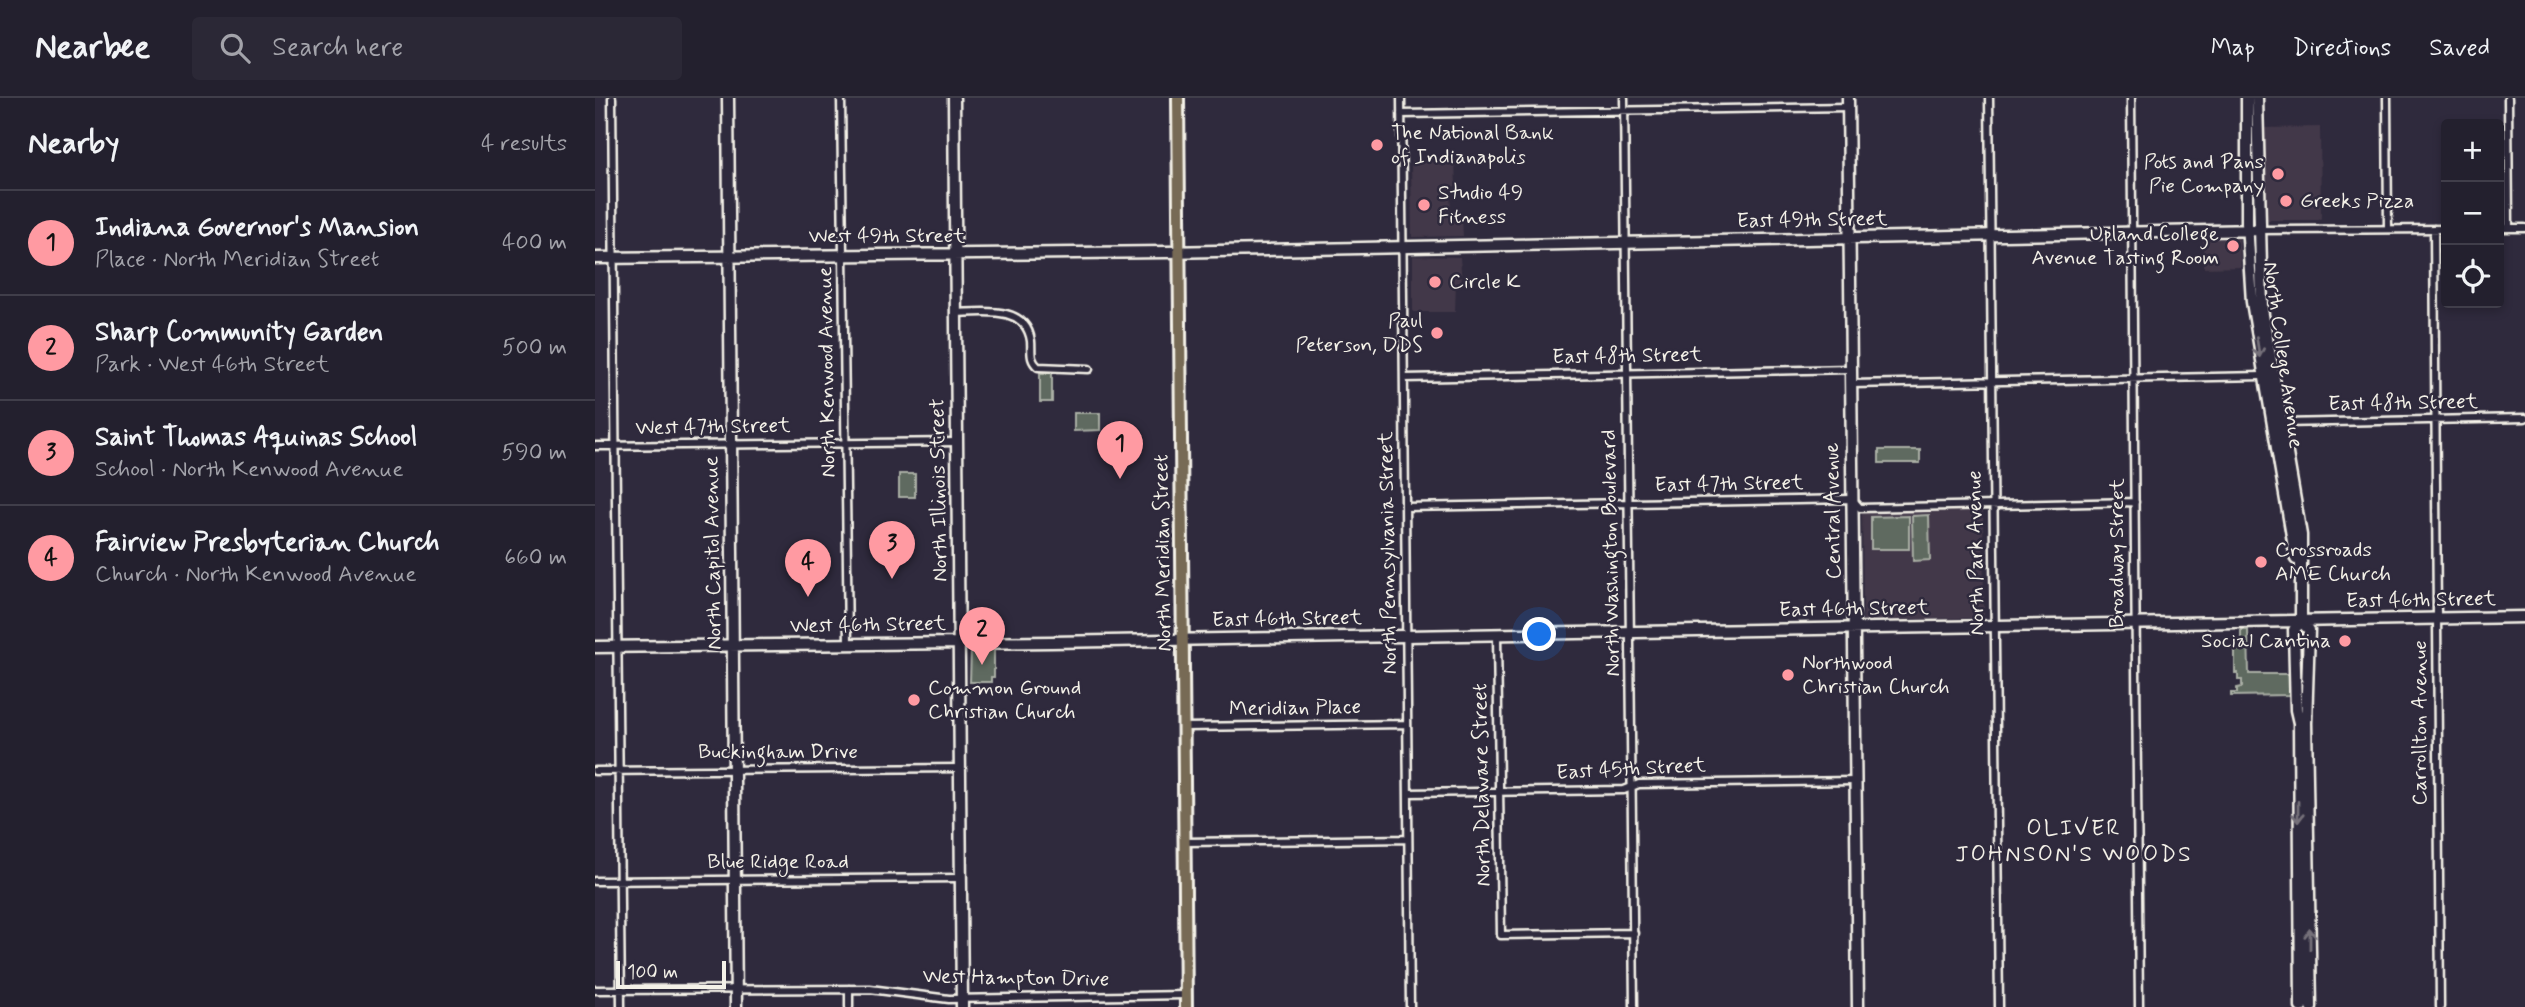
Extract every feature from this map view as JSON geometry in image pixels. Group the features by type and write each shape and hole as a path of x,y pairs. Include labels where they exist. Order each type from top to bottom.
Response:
{"main road":[{"name":"North Capitol Avenue","path":"728,98 736,1007"},
{"name":"North Illinois Street","path":"954,98 962,1003"},
{"name":"North Meridian Street","path":"1178,98 1186,1001"},
{"name":"North College Avenue","path":"2247,98 2253,230 2262,309 2301,535 2301,621 2309,630 2306,723 2311,1007"},
{"name":"North College Avenue","path":"2257,98 2252,302 2299,573"},
{"name":"Central Avenue","path":"1848,102 1858,1007"},
{"name":"East 49th Street","path":"1179,252 2253,230"},
{"name":"West 49th Street","path":"595,258 1179,252"},
{"name":"East 46th Street","path":"1183,639 2525,617"},
{"name":"North College Avenue","path":"2301,621 2294,629 2296,710 2299,723 2301,1007"},
{"name":"West 46th Street","path":"595,647 1183,639"}],"street":[{"path":"612,98 621,1007"},
{"name":"North Kenwood Avenue","path":"841,98 848,645"},
{"name":"North Pennsylvania Street","path":"1401,98 1410,1007"},
{"name":"North Washington Boulevard","path":"1624,98 1634,1007"},
{"name":"North Park Avenue","path":"1989,98 1999,1007"},
{"name":"Broadway Street","path":"2131,98 2139,1007"},
{"path":"2388,98 2388,229"},
{"path":"2508,98 2509,228"},
{"path":"1401,114 1848,102"},
{"path":"2504,228 2525,228"},
{"name":"Carrollton Avenue","path":"2434,229 2440,1007"},
{"name":"East 49th Street","path":"2253,230 2441,229"},
{"path":"957,313 1001,312 1011,315 1028,331 1031,359 1038,367 1089,369"},
{"name":"East 48th Street","path":"1404,378 1851,369"},
{"path":"1851,384 2263,376"},
{"name":"East 48th Street","path":"2281,423 2525,418"},
{"name":"West 47th Street","path":"595,446 958,442"},
{"name":"East 47th Street","path":"1405,507 1852,499 1860,508 2135,502"},
{"name":"North Delaware Street","path":"1497,635 1501,935 1633,933"},
{"name":"Meridian Place","path":"1184,727 1407,724"},
{"name":"Buckingham Drive","path":"595,771 961,768"},
{"name":"East 45th Street","path":"1408,793 1624,790 1639,784 1855,781"},
{"path":"1185,842 1408,839"},
{"name":"Blue Ridge Road","path":"595,881 961,878"},
{"path":"849,989 849,1007"},
{"name":"West Hampton Drive","path":"595,990 880,989 962,1003 1186,1001"}],"shaded area":[{"path":"2320,127 2321,218 2266,220 2261,128"},
{"path":"1411,161 1455,161 1456,186 1450,187 1451,216 1462,217 1463,236 1412,237"},
{"path":"2239,238 2241,267 2204,268 2203,239"},
{"path":"1413,256 1460,257 1462,283 1456,283 1455,312 1413,312"},
{"path":"1983,510 1984,618 1863,620 1862,511"}],"green space":[{"path":"1040,373 1052,373 1052,402 1040,402"},
{"path":"1074,413 1100,413 1100,430 1074,431"},
{"path":"1879,450 1920,450 1920,463 1879,463"},
{"path":"899,474 915,474 915,497 899,497"},
{"path":"1929,515 1930,560 1913,561 1912,516"},
{"path":"1909,516 1909,549 1871,549 1871,517"},
{"path":"2241,630 2248,630 2249,674 2289,674 2289,695 2231,696 2231,693 2237,693 2237,688 2242,687 2242,680 2238,680 2238,673 2235,673 2235,648 2238,647 2238,641 2241,641"},
{"path":"971,650 994,650 994,677 991,677 991,682 970,682"}],"place":[{"name":"The National Bank of Indianapolis","path":"1377,145"},
{"name":"Pots and Pans Pie Company","path":"2278,174"},
{"name":"Greeks Pizza","path":"2286,201"},
{"name":"Studio 49 Fitness","path":"1424,205"},
{"name":"Upland College Avenue Tasting Room","path":"2233,246"},
{"name":"Circle K","path":"1435,282"},
{"name":"Paul Peterson, DDS","path":"1437,333"},
{"name":"Indiana Governor's Mansion","path":"1120,479"},
{"name":"Crossroads AME Church","path":"2261,562"},
{"name":"Saint Thomas Aquinas School","path":"892,579"},
{"name":"Fairview Presbyterian Church","path":"808,597"},
{"name":"Social Cantina","path":"2345,641"},
{"name":"Sharp Community Garden","path":"982,665"},
{"name":"Northwood Christian Church","path":"1788,675"},
{"name":"Common Ground Christian Church","path":"914,700"}],"district":[{"name":"OLIVER JOHNSON'S WOODS","path":"2074,842"}]}
